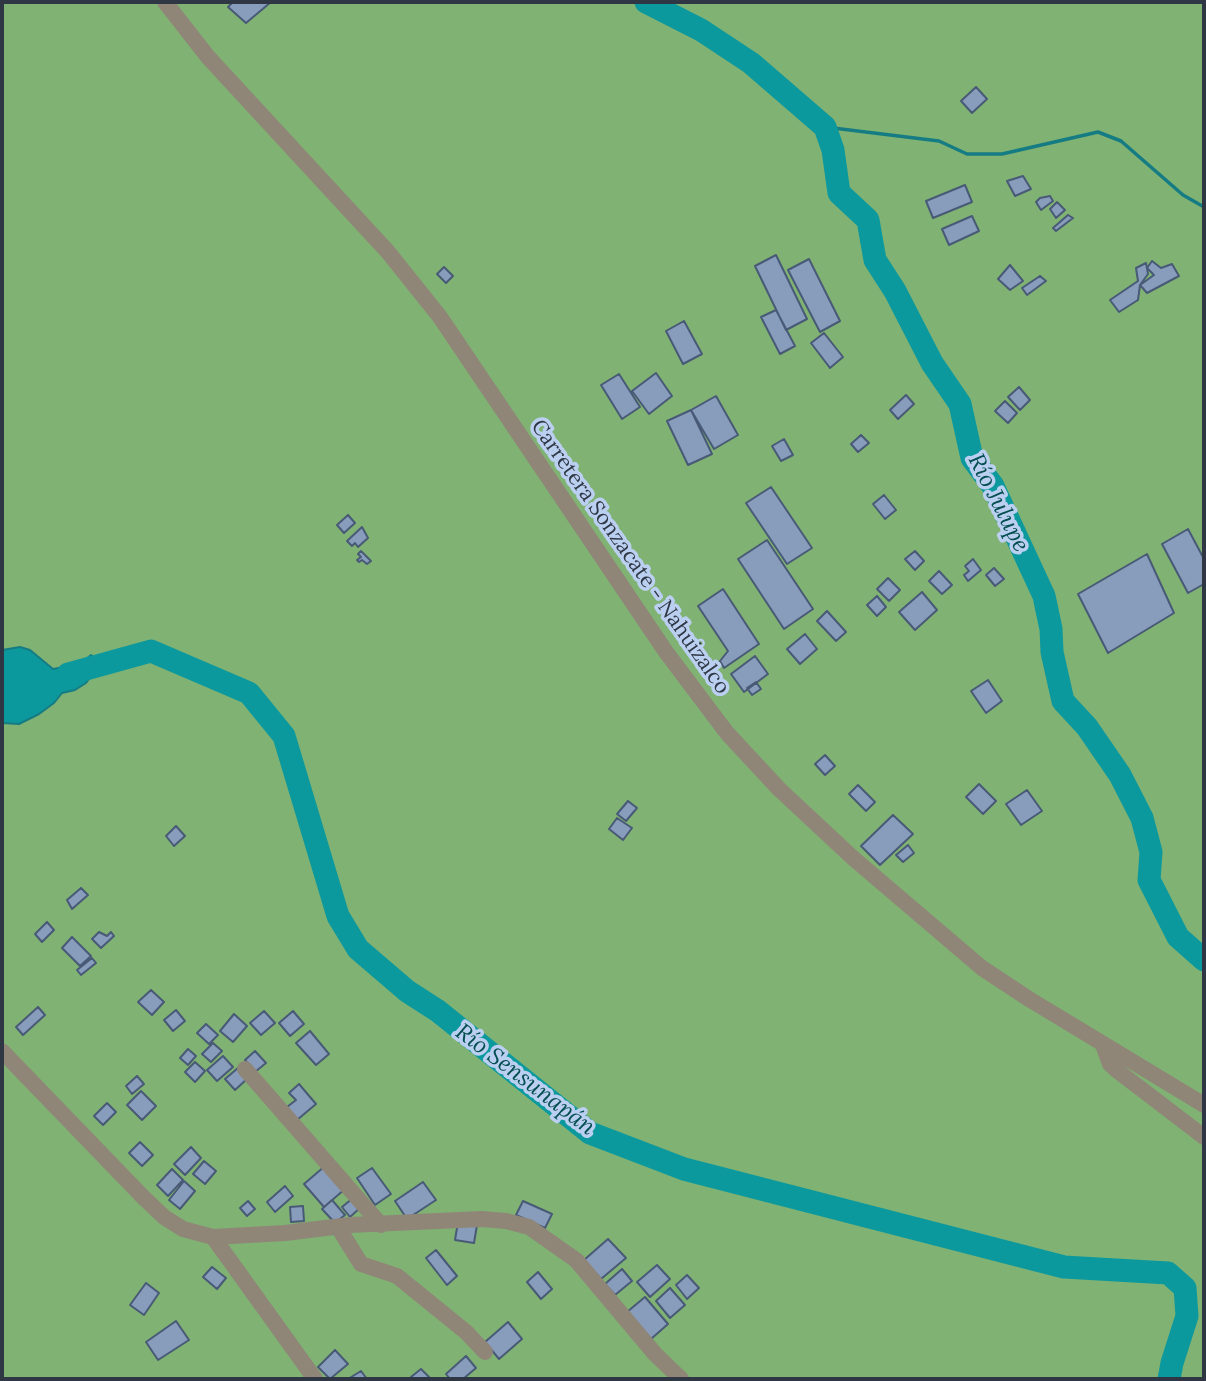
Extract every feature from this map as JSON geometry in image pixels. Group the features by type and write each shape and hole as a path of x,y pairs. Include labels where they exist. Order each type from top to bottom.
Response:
{"street":[{"name":"Carretera Sonzacate - Nahuizalco","path":"165,2 208,57 363,224 440,317 666,652 727,733 779,789 853,858 982,968 1204,1105"},
{"path":"1103,1045 1110,1064 1118,1072 1204,1137"},
{"path":"2,1051 163,1217 183,1229 213,1237 482,1219 529,1227 576,1259 655,1354 681,1379"},
{"path":"245,1069 381,1225"},
{"path":"338,1227 361,1264 397,1276 466,1332 485,1352"},
{"path":"213,1237 315,1379"}],"shaded area":[{"path":"2,2 1204,2 1204,1379 2,1379"},
{"path":"20,647 30,650 53,669 80,664 91,655 96,659 96,670 86,683 75,690 62,693 39,714 19,724 2,723 2,650"}],"building":[{"path":"233,2 271,2 246,23 228,7"},
{"path":"976,87 987,99 972,113 961,101"},
{"path":"1023,176 1031,189 1015,196 1007,181"},
{"path":"965,185 972,202 933,218 926,201"},
{"path":"1050,196 1053,201 1041,210 1036,202 1040,198"},
{"path":"1057,202 1065,210 1056,218 1050,209"},
{"path":"1068,215 1073,218 1056,231 1053,228"},
{"path":"972,216 979,231 949,245 942,229"},
{"path":"776,255 807,319 786,330 755,266"},
{"path":"809,259 840,321 820,332 788,270"},
{"path":"1152,261 1161,268 1172,264 1179,276 1147,293 1140,285 1154,275 1147,268"},
{"path":"1146,263 1148,274 1140,285 1138,300 1119,312 1110,300 1138,281 1136,268"},
{"path":"1010,265 1023,281 1010,290 998,279"},
{"path":"444,267 453,276 446,283 437,274"},
{"path":"1040,276 1046,281 1027,295 1022,288"},
{"path":"776,310 795,346 780,354 761,317"},
{"path":"684,321 702,354 683,364 666,331"},
{"path":"824,333 843,357 830,368 811,343"},
{"path":"656,373 672,396 649,414 632,391"},
{"path":"619,374 640,407 622,419 601,385"},
{"path":"1019,387 1030,400 1020,410 1008,397"},
{"path":"906,395 914,404 898,419 890,410"},
{"path":"716,396 738,435 714,449 691,410"},
{"path":"1005,401 1017,413 1008,423 995,411"},
{"path":"691,410 712,454 688,465 667,421"},
{"path":"861,435 869,443 858,452 851,444"},
{"path":"784,439 793,455 781,461 772,446"},
{"path":"771,487 812,548 787,564 746,503"},
{"path":"884,495 896,510 885,519 873,504"},
{"path":"348,515 355,523 344,533 337,525"},
{"path":"362,527 368,538 358,547 355,543 352,546 347,541"},
{"path":"1188,529 1204,559 1204,584 1188,593 1162,544"},
{"path":"767,540 813,609 784,629 738,559"},
{"path":"361,551 371,561 367,564 357,560 361,557 358,554"},
{"path":"915,551 924,561 915,570 905,559"},
{"path":"1147,554 1174,613 1108,653 1078,594"},
{"path":"973,559 981,570 968,581 964,575 969,571 965,566"},
{"path":"994,568 1004,579 995,586 986,575"},
{"path":"939,571 952,585 942,594 929,581"},
{"path":"888,578 900,590 889,601 877,589"},
{"path":"723,589 759,644 724,668 720,661 728,651 698,606"},
{"path":"922,592 937,610 915,630 899,612"},
{"path":"877,596 886,607 877,616 867,605"},
{"path":"827,611 846,632 836,641 817,621"},
{"path":"805,634 817,649 800,664 787,649"},
{"path":"755,656 768,674 744,692 731,674"},
{"path":"988,680 1002,701 986,713 971,691"},
{"path":"756,682 761,689 752,695 747,688"},
{"path":"825,755 835,766 825,775 815,764"},
{"path":"979,784 996,801 983,814 966,797"},
{"path":"858,785 875,802 866,811 849,794"},
{"path":"1027,790 1042,811 1021,825 1006,804"},
{"path":"628,801 637,808 626,821 617,814"},
{"path":"893,815 913,834 880,865 861,846"},
{"path":"617,818 632,828 623,840 609,829"},
{"path":"176,826 185,836 174,846 166,836"},
{"path":"908,845 914,853 903,862 896,855"},
{"path":"81,888 88,895 72,909 67,900"},
{"path":"47,922 54,930 42,942 35,934"},
{"path":"99,932 107,936 111,932 114,936 101,948 92,939"},
{"path":"72,937 91,956 80,966 62,948"},
{"path":"92,958 96,963 81,975 77,970"},
{"path":"151,990 164,1002 152,1015 138,1002"},
{"path":"38,1007 45,1015 23,1035 16,1027"},
{"path":"176,1010 185,1021 173,1031 164,1020"},
{"path":"264,1011 275,1023 261,1035 250,1023"},
{"path":"293,1011 304,1024 290,1036 279,1023"},
{"path":"234,1014 247,1026 233,1042 220,1031"},
{"path":"206,1024 218,1035 209,1044 197,1033"},
{"path":"310,1031 329,1054 316,1065 296,1043"},
{"path":"213,1043 222,1051 211,1062 202,1054"},
{"path":"188,1049 196,1056 188,1065 180,1058"},
{"path":"255,1051 266,1063 255,1072 245,1060"},
{"path":"223,1056 233,1067 217,1081 207,1070"},
{"path":"195,1062 205,1071 195,1082 185,1072"},
{"path":"238,1068 247,1079 235,1090 225,1079"},
{"path":"137,1076 144,1084 132,1094 126,1086"},
{"path":"299,1084 316,1104 297,1120 287,1107 296,1100 289,1093"},
{"path":"141,1091 156,1106 142,1120 127,1105"},
{"path":"107,1103 116,1112 103,1125 94,1116"},
{"path":"140,1142 153,1155 142,1166 129,1153"},
{"path":"191,1147 201,1158 185,1175 174,1164"},
{"path":"204,1161 216,1171 205,1184 193,1174"},
{"path":"325,1166 345,1189 324,1207 304,1184"},
{"path":"372,1168 391,1194 375,1205 357,1178"},
{"path":"172,1169 183,1180 168,1196 157,1185"},
{"path":"184,1181 195,1191 180,1209 169,1200"},
{"path":"423,1182 436,1200 407,1219 395,1201"},
{"path":"285,1186 293,1196 275,1212 267,1202"},
{"path":"353,1198 361,1207 350,1217 342,1207"},
{"path":"332,1200 345,1215 335,1223 322,1209"},
{"path":"248,1201 255,1209 247,1216 240,1208"},
{"path":"523,1201 552,1214 545,1228 516,1215"},
{"path":"303,1206 304,1221 291,1222 290,1207"},
{"path":"458,1222 477,1225 474,1243 455,1240"},
{"path":"608,1239 626,1258 601,1279 584,1260"},
{"path":"436,1250 457,1276 447,1285 426,1258"},
{"path":"657,1265 670,1279 650,1297 637,1282"},
{"path":"212,1267 226,1278 217,1289 203,1277"},
{"path":"622,1269 632,1281 615,1295 605,1284"},
{"path":"538,1272 552,1289 541,1299 527,1282"},
{"path":"687,1275 699,1288 687,1299 676,1285"},
{"path":"146,1283 159,1293 144,1315 130,1305"},
{"path":"670,1288 685,1305 670,1318 656,1301"},
{"path":"645,1297 668,1324 651,1339 627,1312"},
{"path":"176,1321 189,1340 158,1360 146,1342"},
{"path":"508,1322 522,1339 499,1359 485,1342"},
{"path":"335,1350 348,1364 330,1379 318,1367"},
{"path":"466,1356 476,1368 463,1379 450,1379 446,1374"},
{"path":"421,1369 431,1379 411,1377"},
{"path":"361,1371 367,1379 348,1379"}],"waterway":[{"name":"Río Julupe","path":"646,2 701,30 751,63 825,127 833,150 839,193 868,220 875,260 895,291 932,363 960,404 972,458 993,486 1044,596 1063,701 1087,727 1120,775 1142,818 1151,852 1149,880 1178,937 1204,960"},
{"path":"825,127 939,141 967,154 1002,154 1098,132 1121,141 1183,195 1204,207"},
{"name":"Río Sensunapán","path":"68,674 151,651 249,693 284,736 338,916 358,949 407,991 438,1011 590,1133 684,1169 1064,1267 1168,1273 1185,1288 1187,1316 1169,1379"}]}
